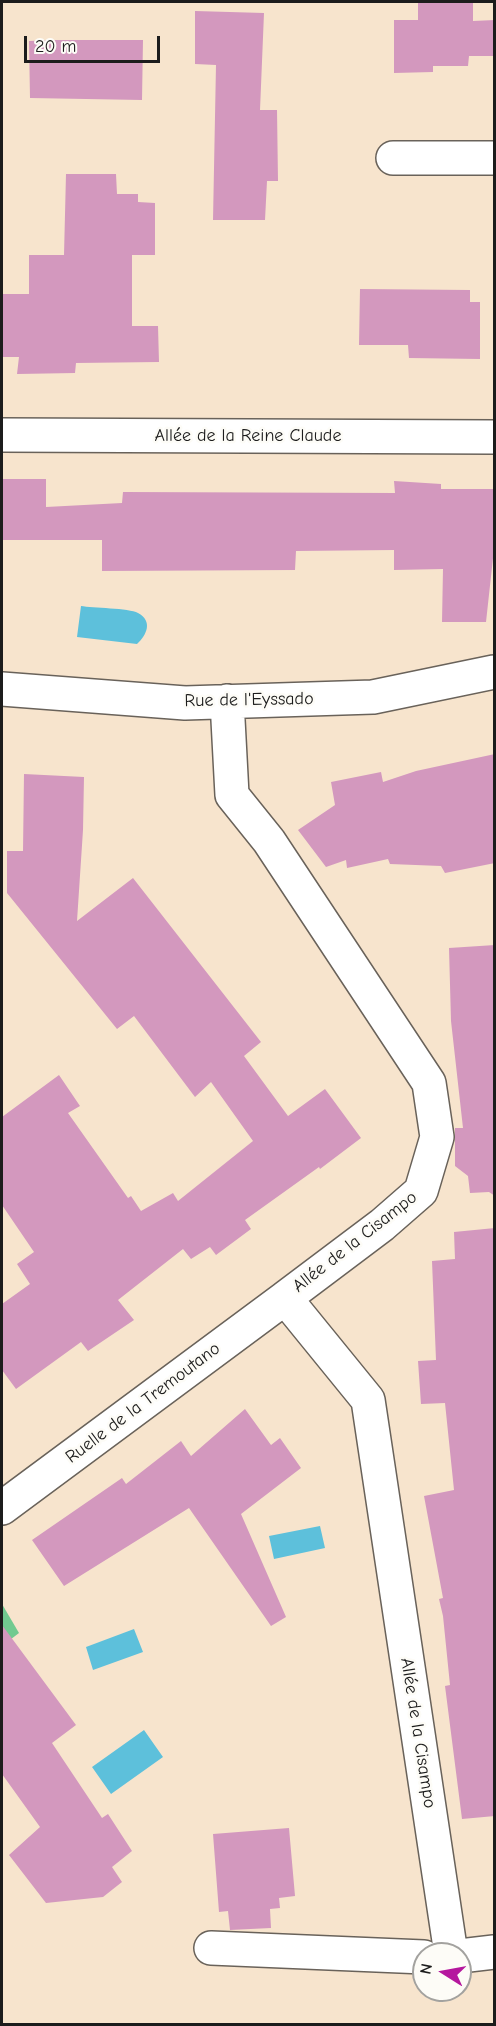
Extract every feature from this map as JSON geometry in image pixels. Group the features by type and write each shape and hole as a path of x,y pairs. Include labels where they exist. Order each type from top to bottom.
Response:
{"street":[{"path":"393,158 495,158"},
{"name":"Allée de la Reine Claude","path":"2,435 495,437"},
{"name":"Rue de l'Eyssado","path":"2,689 185,703 373,697 495,672"},
{"name":"Allée de la Cisampo","path":"227,701 232,795 269,841 429,1083 437,1137 422,1191 382,1226 285,1298 368,1400 449,1942"},
{"name":"Ruelle de la Tremoutano","path":"2,1508 285,1298"},
{"path":"211,1948 412,1956"},
{"path":"472,1955 495,1952"}],"green space":[{"path":"2,1604 19,1633 2,1646"}],"water":[{"path":"81,606 138,613 146,620 146,632 137,644 77,637"},
{"path":"320,1526 325,1548 274,1559 269,1536"},
{"path":"134,1629 143,1652 93,1670 86,1647"},
{"path":"144,1730 163,1757 111,1794 92,1767"}],"building":[{"path":"418,2 473,2 473,21 495,20 495,56 469,56 468,66 433,66 433,72 394,73 394,20 418,20"},
{"path":"195,11 264,13 260,110 277,110 278,181 267,181 265,220 213,220 216,65 195,64"},
{"path":"143,40 142,100 30,98 29,41"},
{"path":"66,174 116,174 117,194 138,194 138,202 155,203 155,255 132,255 132,326 158,326 159,362 76,363 75,373 17,374 19,357 2,357 2,294 29,294 29,255 64,255"},
{"path":"360,289 470,290 470,302 480,302 480,359 409,358 408,345 359,345"},
{"path":"2,479 46,479 46,507 122,503 123,492 395,493 394,481 441,484 441,489 495,489 495,540 486,622 442,622 443,569 394,570 394,550 296,551 295,570 102,571 102,540 2,540"},
{"path":"495,754 495,863 445,873 441,866 390,864 388,859 347,868 346,860 326,867 298,830 335,805 331,782 381,772 383,782 416,771"},
{"path":"24,774 84,777 77,921 133,878 261,1042 244,1056 288,1116 325,1089 361,1138 245,1220 251,1229 216,1255 210,1247 191,1259 183,1249 118,1300 134,1320 88,1351 81,1342 16,1389 2,1370 2,1304 30,1284 17,1264 34,1252 2,1205 2,1117 59,1075 80,1106 68,1113 128,1198 131,1196 141,1211 173,1193 178,1201 253,1141 211,1082 195,1097 134,1016 117,1029 7,893 7,851 23,851"},
{"path":"495,945 495,1196 489,1192 470,1193 468,1176 455,1166 455,1128 463,1128 451,1021 449,948"},
{"path":"495,1228 495,1816 462,1819 445,1686 450,1685 443,1616 439,1599 443,1598 424,1496 454,1490 445,1403 421,1404 418,1361 436,1360 432,1261 455,1259 454,1232"},
{"path":"245,1409 271,1445 280,1438 301,1468 241,1514 286,1617 271,1626 189,1508 64,1586 32,1540 122,1478 126,1484 181,1441 191,1456"},
{"path":"2,1625 76,1725 52,1743 102,1818 108,1814 132,1851 112,1867 122,1882 103,1897 46,1903 9,1855 40,1827 2,1774"},
{"path":"289,1828 295,1896 279,1898 280,1908 270,1909 271,1928 230,1930 228,1911 219,1912 213,1834"}]}
